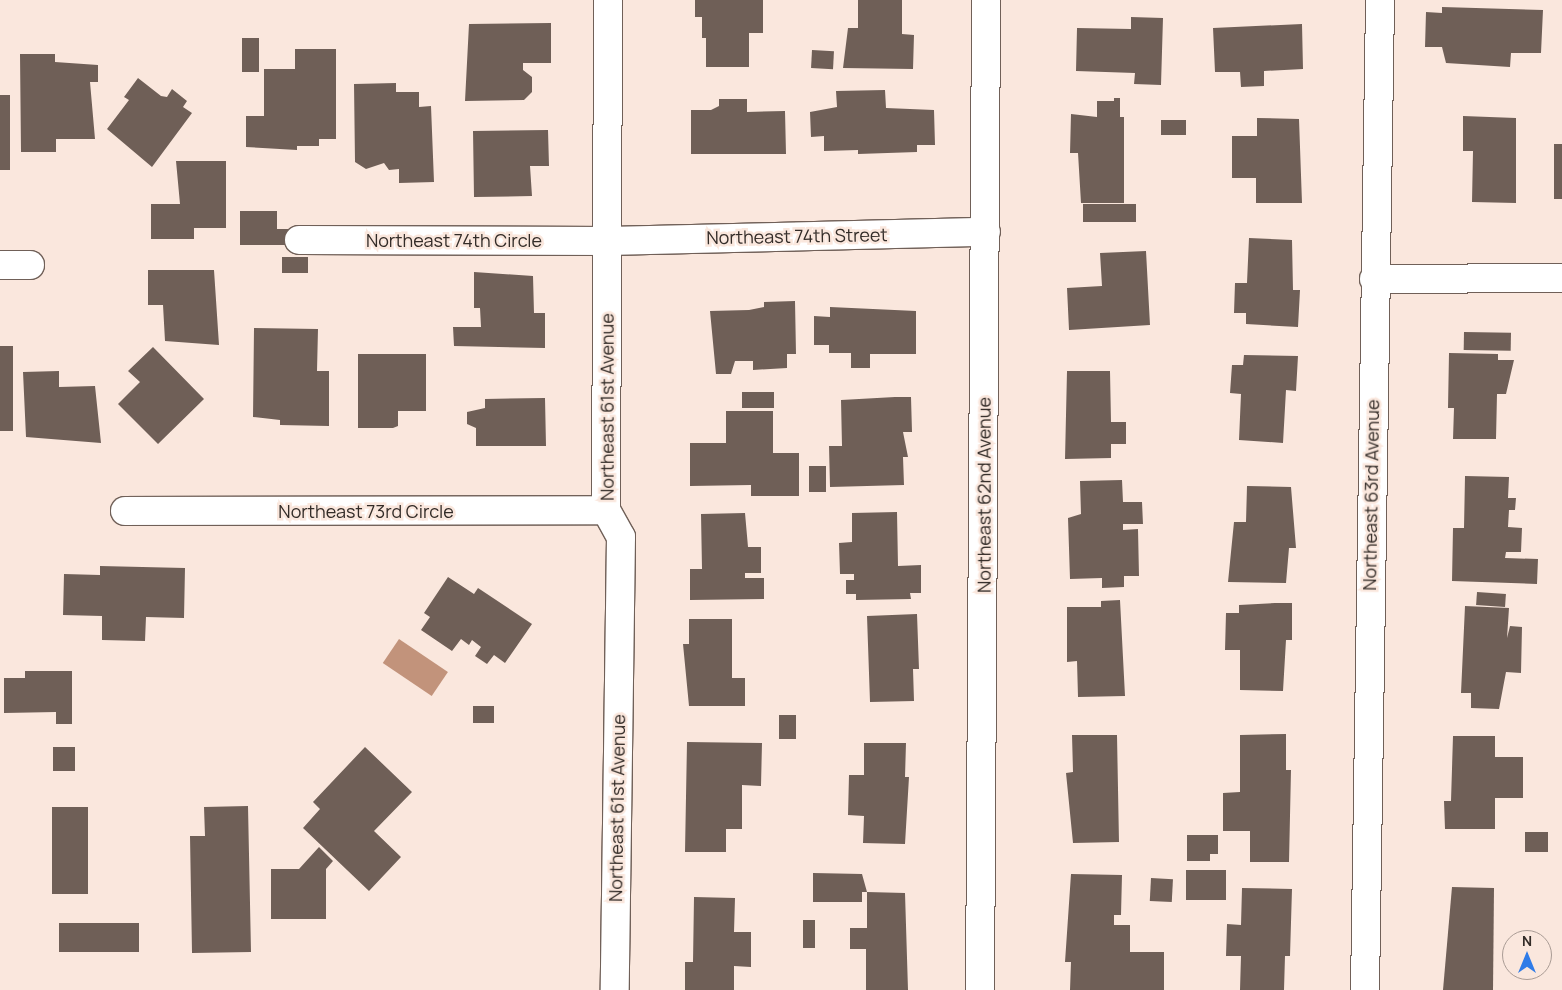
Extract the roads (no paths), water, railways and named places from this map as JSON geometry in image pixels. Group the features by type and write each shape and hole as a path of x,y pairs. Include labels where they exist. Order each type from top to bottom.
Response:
{"street":[{"name":"Northeast 61st Avenue","path":"608,0 606,510 621,537 615,990"},
{"name":"Northeast 62nd Avenue","path":"980,990 986,0"},
{"name":"Northeast 63rd Avenue","path":"1365,990 1374,279 1380,0"},
{"name":"Northeast 74th Street","path":"608,241 986,232"},
{"name":"Northeast 74th Circle","path":"299,240 608,241"},
{"path":"0,264 30,265"},
{"path":"1374,279 1562,278"},
{"name":"Northeast 73rd Circle","path":"125,511 606,510"}]}
